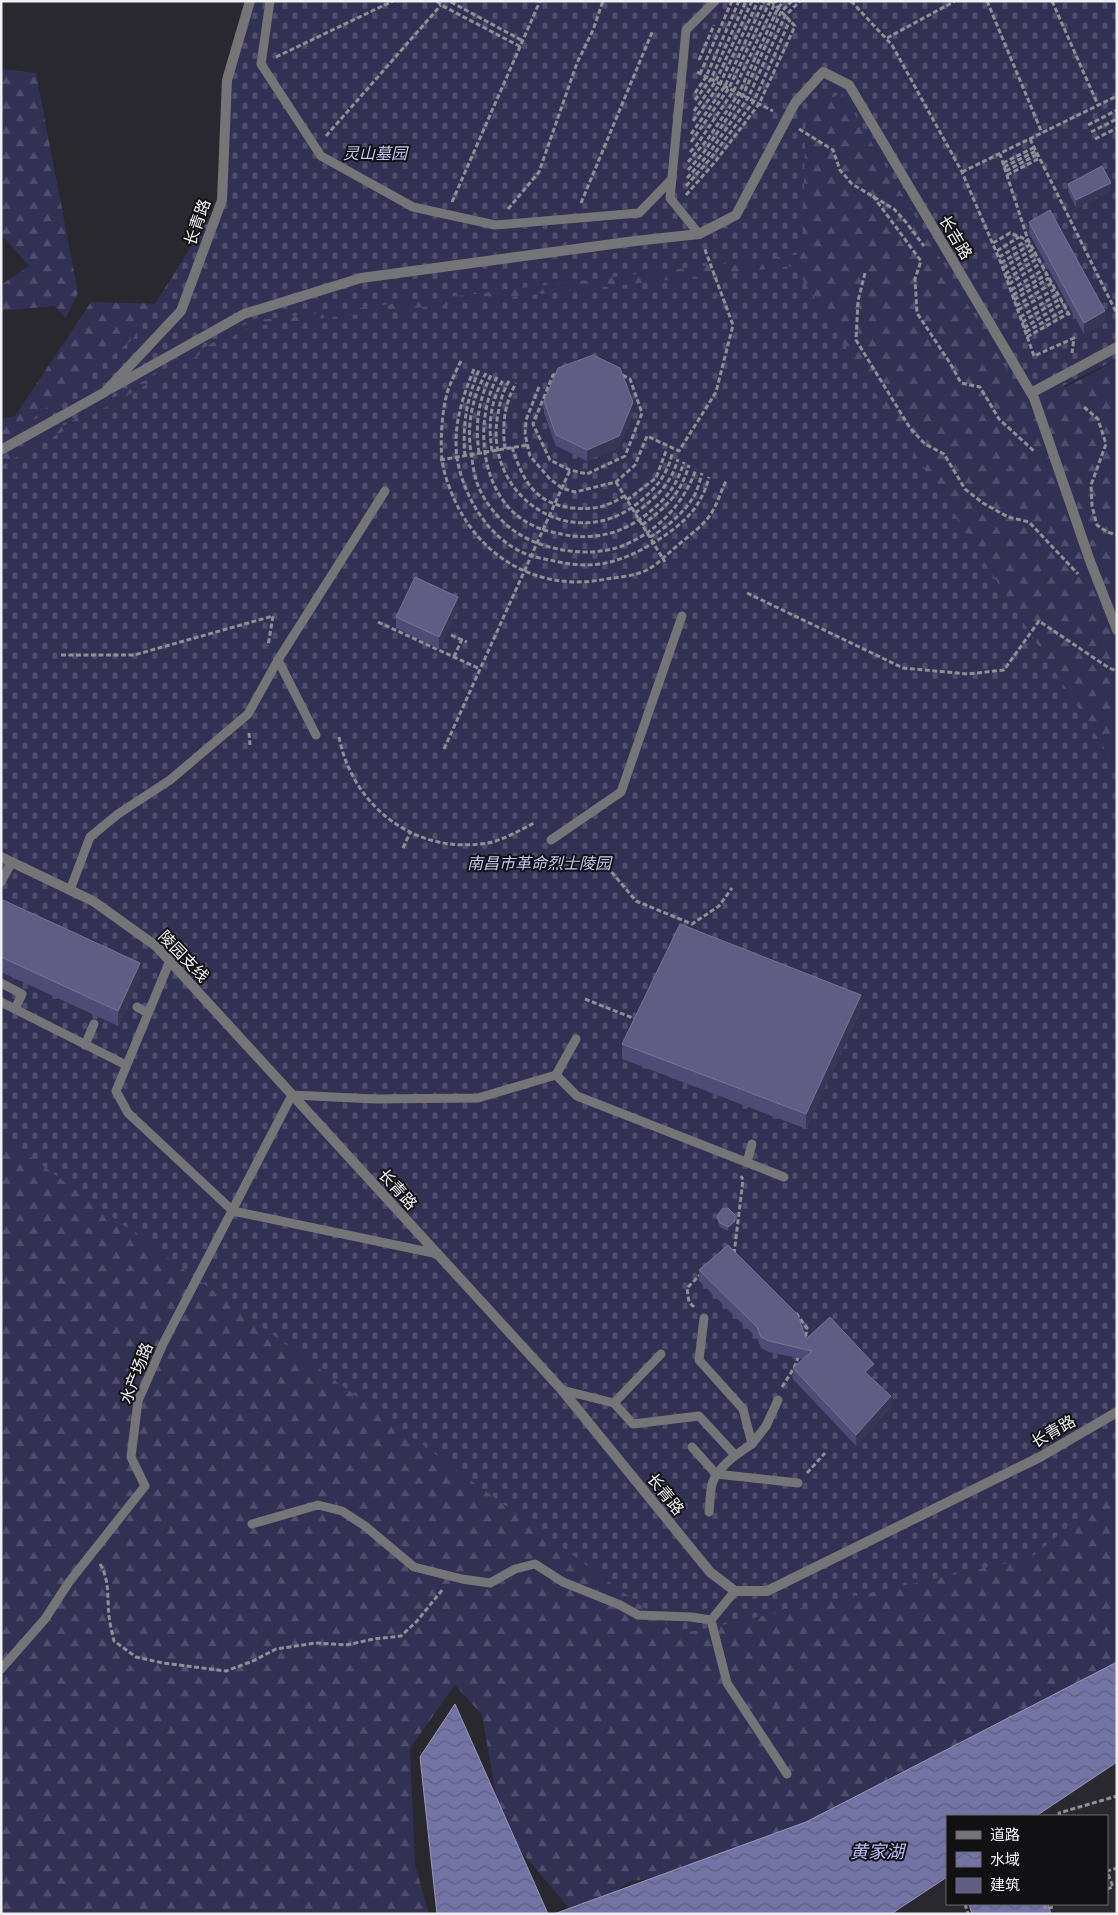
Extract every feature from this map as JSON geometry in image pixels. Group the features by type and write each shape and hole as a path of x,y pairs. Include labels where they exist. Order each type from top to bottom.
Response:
{"street":[{"name":"长青路","path":"105,392 181,311 222,200 226,80 250,1"},
{"name":"长吉路","path":"700,234 736,215 795,103 823,72 849,85 1031,394 1090,561 1117,630"},
{"path":"1,450 244,314 361,278 700,234"},
{"path":"1031,394 1117,347"},
{"name":"陵园支线","path":"1,857 93,901 156,946 292,1095"},
{"name":"长青路","path":"292,1095 562,1390 710,1572 735,1591 767,1591 1040,1457 1117,1412"}],"lane":[{"path":"270,1 261,64 321,156 413,207 495,225 639,213 672,174"},
{"path":"700,234 672,199 672,174 686,30 715,1"},
{"path":"70,890 90,837 118,814 170,780 248,714 278,660 385,491"},
{"path":"551,840 621,792 682,616"},
{"path":"278,660 316,735"},
{"path":"1,882 12,862"},
{"path":"174,951 116,1091 128,1113 233,1212 438,1254"},
{"path":"1,983 22,994 15,1008"},
{"path":"1,1002 126,1065"},
{"path":"138,1007 148,1013"},
{"path":"85,1045 94,1024"},
{"path":"292,1095 375,1099 478,1098 556,1075 576,1039"},
{"path":"556,1075 577,1096 784,1177"},
{"name":"水产场路","path":"1,1669 45,1618 69,1582 146,1486 131,1457 138,1401 163,1344 292,1095"},
{"path":"747,1162 752,1144"},
{"path":"704,1318 699,1360 743,1409 752,1444"},
{"path":"614,1403 660,1354"},
{"path":"562,1390 614,1403 633,1424 699,1416 735,1455"},
{"path":"709,1512 712,1486 716,1474 735,1455 752,1444 766,1426 778,1400"},
{"path":"692,1447 716,1474 798,1482"},
{"path":"252,1524 318,1505 342,1511 365,1526 414,1567 453,1577 490,1583 515,1569 535,1564 563,1582 620,1605 638,1615 691,1617 711,1620"},
{"path":"711,1620 735,1591"},
{"path":"711,1620 727,1683 788,1774"}],"path":[{"path":"261,64 393,1"},
{"path":"437,1 441,5 520,47"},
{"path":"446,215 540,1"},
{"path":"495,225 539,172 577,62 593,30 603,1"},
{"path":"696,80 732,1"},
{"path":"689,101 706,77 739,1"},
{"path":"694,103 711,79 746,1"},
{"path":"691,115 716,81 752,1"},
{"path":"676,130 683,135 720,84 758,1"},
{"path":"727,87 764,1"},
{"path":"672,174 700,149 739,93 778,8 784,1"},
{"path":"672,199 743,95 781,12 792,1"},
{"path":"672,199 707,156 748,98 786,16 800,1"},
{"path":"887,38 954,1"},
{"path":"988,1 1042,133"},
{"path":"1052,1 1098,105"},
{"path":"451,2 523,42"},
{"path":"716,162 688,139 727,87 773,2"},
{"path":"672,199 716,162 759,104 795,26 773,2"},
{"path":"672,174 696,146 734,90 773,2"},
{"path":"852,2 892,45 962,172 997,251 1034,356 1074,338 1069,373"},
{"path":"316,148 441,5"},
{"path":"691,78 716,20"},
{"path":"672,199 711,158 754,101 790,20"},
{"path":"575,218 653,30"},
{"path":"683,64 787,118 806,134 833,150 840,170 852,184 894,209 905,220 925,248"},
{"path":"962,172 1117,96"},
{"path":"1088,125 1117,110"},
{"path":"1091,132 1117,119"},
{"path":"1095,139 1117,128"},
{"path":"1030,139 1117,314"},
{"path":"685,151 692,142"},
{"path":"1005,169 1037,153"},
{"path":"1005,169 1037,153"},
{"path":"1000,154 1028,240 1069,315 1027,337"},
{"path":"873,196 921,261 914,279 917,313 961,383 980,387 998,419 1036,453"},
{"path":"993,243 1010,233 1028,240"},
{"path":"540,388 526,420 525,434 527,445 530,456 540,469 562,488 575,492 616,482 635,465 647,436 679,451 716,392 733,325 700,234"},
{"path":"997,251 1019,236"},
{"path":"999,257 1028,240"},
{"path":"1001,263 1031,244"},
{"path":"1003,268 1033,249"},
{"path":"1005,274 1036,253"},
{"path":"1007,279 1038,258"},
{"path":"1009,284 1041,263"},
{"path":"1011,290 1044,269"},
{"path":"865,273 858,301 856,340 910,428 925,444 944,454 965,489 983,504 1008,516 1029,522 1082,578"},
{"path":"1013,295 1047,274"},
{"path":"1014,300 1050,278"},
{"path":"1016,306 1052,283"},
{"path":"1018,310 1055,288"},
{"path":"1020,317 1058,294"},
{"path":"1022,322 1060,299"},
{"path":"1024,328 1063,304"},
{"path":"1026,332 1066,309"},
{"path":"589,358 630,379 642,414 624,456 588,474 570,470 550,460 533,424 553,375 589,358"},
{"path":"461,361 449,386 444,419 441,460 450,491 463,518 487,548 524,571 555,580 575,583 596,581 647,570 664,560 703,523 711,513 726,481"},
{"path":"474,369 463,394 458,415 457,457 469,498 482,517 504,541 515,549 562,564 596,564 622,558 653,543 680,525 699,503 710,477"},
{"path":"465,456 466,406 479,370"},
{"path":"486,373 479,385 470,420 471,454 479,487 498,517 509,527 537,542 566,550 599,551 622,546 657,525 681,501 696,469"},
{"path":"478,453 476,423 482,398 491,376"},
{"path":"497,377 491,388 485,412 483,425 484,452 489,472 505,502 517,516 531,525 572,537 617,532 639,520 671,492 678,480 684,462"},
{"path":"492,451 489,433 491,409 503,380"},
{"path":"509,381 500,403 496,421 498,450 512,486 532,507 549,516 560,520 591,523 616,517 632,508 659,485 666,473 672,454"},
{"path":"505,449 502,428 511,393 516,383"},
{"path":"1084,407 1098,419 1106,444 1091,485 1092,506 1097,525 1107,532 1117,535"},
{"path":"441,460 527,445"},
{"path":"512,447 521,474 528,484 554,505 597,508 612,504 624,496"},
{"path":"627,500 656,478 666,451"},
{"path":"635,513 663,490 675,470 678,459"},
{"path":"642,526 663,509 676,494 685,481 690,466"},
{"path":"444,749 570,470"},
{"path":"650,538 664,528 694,496 702,473"},
{"path":"616,482 664,560"},
{"path":"747,594 903,668 968,674 1004,670 1039,621 1109,668 1117,671"},
{"path":"61,655 134,655 273,616 267,652"},
{"path":"378,622 480,668"},
{"path":"451,634 467,642"},
{"path":"454,657 462,639"},
{"path":"248,714 250,745"},
{"path":"339,736 342,751 351,774 364,795 382,815 425,839 459,845 482,844 507,836 534,823"},
{"path":"402,848 410,832"},
{"path":"562,857 609,869 636,901 692,924 719,906 732,888"},
{"path":"585,999 641,1021"},
{"path":"740,1175 744,1180 734,1254 741,1261"},
{"path":"704,1318 689,1302 687,1288 706,1269"},
{"path":"778,1400 783,1383 794,1368 805,1341 807,1328 795,1312"},
{"path":"798,1482 825,1453"},
{"path":"93,1552 103,1569 114,1640 136,1657 163,1663 226,1671 253,1661 276,1648 316,1643 346,1645 401,1636 417,1621 453,1577"},
{"path":"1060,1815 1059,1813 1117,1796"},
{"path":"1108,1874 1113,1887 1108,1889"},
{"path":"1044,1905 1046,1909 1054,1907"}],"green space":[{"name":"灵山墓园","path":"245,1 1117,1 1117,359 1027,404 842,93 806,110 802,254 252,321 39,439 30,421 133,339 219,202 225,77"},
{"name":"南昌市革命烈士陵园","path":"802,25 1025,366 1066,387 1117,360 1117,1697 783,1863 630,1881 588,1914 574,1914 502,1829 482,1715 455,1685 410,1748 415,1865 429,1914 1,1914 1,419 15,416 91,302 208,305"},
{"path":"1,69 36,73 78,293 66,318 54,306 1,311 1,285 29,266 1,234"},
{"name":"南昌市革命烈士陵园","path":"794,266 1117,768 1117,1485 1031,1558 680,1634 1,1135 1,466 251,326"}],"water":[{"name":"黄家湖","path":"1117,1662 1117,1762 1038,1815 946,1815 946,1878 891,1914 554,1914 806,1822"},
{"path":"455,1704 548,1914 437,1914 420,1757"},
{"path":"969,1905 1048,1905 1051,1914 972,1914"}],"building":[{"path":"1102,166 1111,183 1076,200 1068,184"},
{"path":"1050,210 1105,311 1084,323 1029,222"},
{"path":"593,355 620,368 633,402 619,436 587,450 556,435 544,401 558,368"},
{"path":"415,577 458,597 439,637 396,617"},
{"path":"3,900 140,963 118,1011 1,957 1,904"},
{"path":"680,924 861,995 806,1114 622,1044"},
{"path":"728,1208 735,1215 735,1221 728,1227 720,1223 717,1216 722,1209"},
{"path":"728,1245 798,1315 806,1339 830,1317 874,1364 865,1372 891,1396 856,1435 793,1368 812,1351 769,1341 761,1337 757,1327 699,1270"}]}
